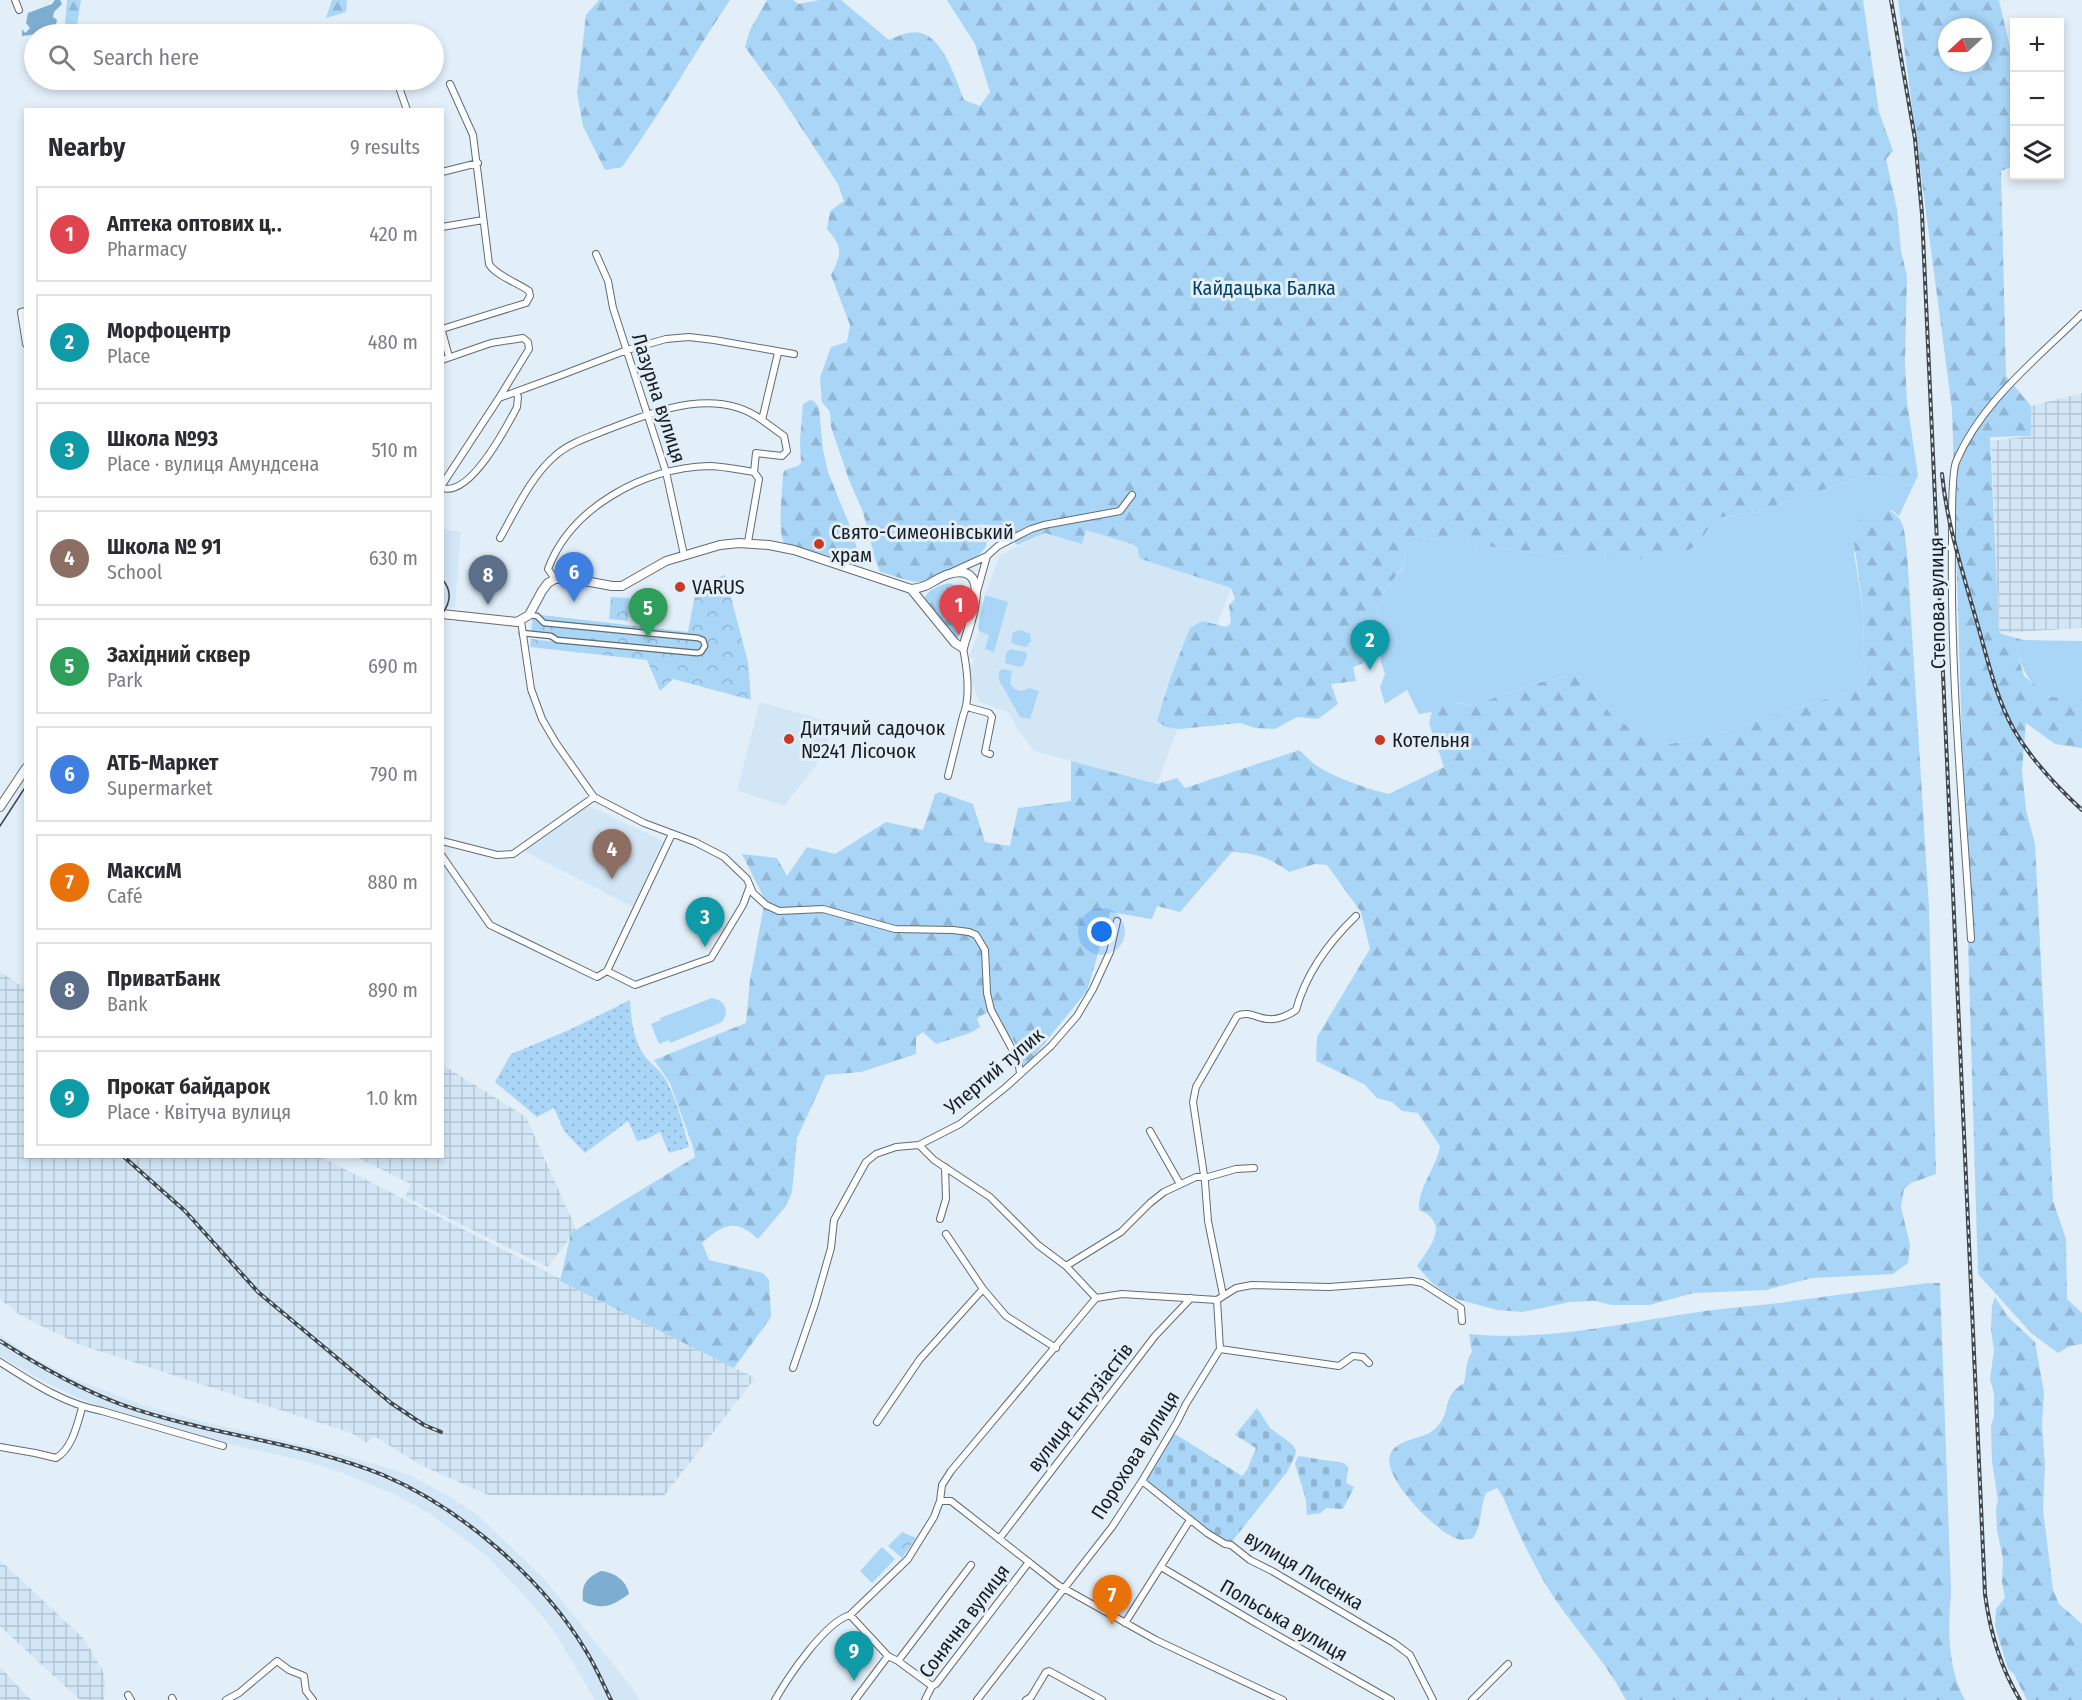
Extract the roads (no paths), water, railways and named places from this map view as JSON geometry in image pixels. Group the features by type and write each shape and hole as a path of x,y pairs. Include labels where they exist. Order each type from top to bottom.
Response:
{"street":[{"path":"15,0 19,10"},
{"path":"444,329 526,303 530,296 529,291 493,270 489,264 473,135 450,84"},
{"path":"400,90 406,108"},
{"path":"444,172 477,164"},
{"path":"444,227 483,220"},
{"name":"Лазурна вулиця","path":"596,254 608,281 613,308 666,472 684,555"},
{"name":"Степова вулиця","path":"1971,939 1951,582 1955,465 1972,429 1996,399 2082,314"},
{"path":"499,398 627,350 666,339 688,337 714,340 794,354"},
{"path":"444,484 529,350 528,342 523,338 491,343 446,358"},
{"path":"762,420 778,353"},
{"path":"444,488 448,490 456,488 479,469 517,407 516,392"},
{"path":"500,538 545,465 558,453 583,439 647,414 678,406 711,403 734,407 755,415 784,436 787,451 782,456 756,453 754,472 759,479 748,542"},
{"path":"555,579 548,569 554,553 571,529 622,488 666,472 709,466 754,472"},
{"path":"948,776 967,707 963,648 987,556 992,549 1031,529 1120,511 1132,495"},
{"path":"444,614 521,621 529,615 548,583 555,579 564,578 622,586 655,566 684,555 720,545 748,542 794,550 911,589 929,585 987,556"},
{"path":"947,574 960,572 969,575 975,582 977,592"},
{"path":"911,589 955,643 963,648"},
{"path":"522,633 551,636 557,640 697,653 701,652 705,646 704,642 698,638 544,623 537,616 529,615"},
{"path":"521,621 531,688 542,718 555,743 594,797 644,823 695,842 724,857 740,871 753,893 766,905 779,911 823,909 896,929 954,930 976,935 985,950 987,993 991,1010 1018,1060 1020,1073"},
{"path":"967,707 988,713 992,717 985,752 990,754"},
{"path":"0,807 24,771"},
{"path":"444,842 497,855 513,854 594,797"},
{"path":"444,859 490,925 597,977 607,971 672,834"},
{"path":"607,971 635,985 711,958 742,905 750,885"},
{"path":"1356,916 1322,954 1296,1010 1268,1020 1243,1013 1237,1016 1196,1087 1193,1102 1220,1297 1220,1349 1338,1366 1353,1356 1363,1357 1369,1363"},
{"name":"Упертий тупик","path":"793,1368 831,1248 834,1220 866,1162 876,1154 896,1147 919,1145 960,1124 1052,1046 1077,1016 1093,989 1108,956 1117,921"},
{"path":"1150,1131 1180,1184"},
{"path":"919,1145 934,1160 990,1197 1038,1245 1066,1266 1096,1298"},
{"path":"940,1219 946,1199 945,1167"},
{"path":"1066,1266 1120,1232 1164,1192 1196,1177 1236,1168 1254,1168"},
{"path":"946,1234 983,1289 1006,1316 1056,1348"},
{"path":"776,1700 785,1682 830,1628 842,1617 850,1615 908,1559 934,1518 940,1501 942,1485 951,1471 1096,1298 1122,1294 1191,1298 1220,1297 1236,1288 1252,1285 1329,1287 1412,1281 1422,1283 1461,1308 1462,1321"},
{"path":"877,1422 920,1359 983,1289"},
{"name":"вулиця Ентузіастів","path":"999,1539 1155,1336 1191,1298"},
{"name":"Порохова вулиця","path":"977,1700 1112,1527 1220,1349"},
{"path":"0,1362 50,1394 82,1408 102,1411 223,1446"},
{"path":"0,1447 35,1452 56,1458 64,1452 71,1440 82,1408"},
{"name":"вулиця Лисенка","path":"1142,1481 1207,1533 1394,1642 1410,1656 1433,1700"},
{"path":"940,1501 951,1501 1064,1587 1125,1623 1283,1700"},
{"path":"1125,1623 1190,1520"},
{"name":"Сонячна вулиця","path":"925,1700 932,1686 936,1684 1029,1562"},
{"path":"898,1660 971,1565"},
{"name":"Польська вулиця","path":"1161,1567 1390,1700"},
{"path":"850,1615 888,1656 898,1660 932,1686"},
{"path":"855,1700 888,1656"},
{"path":"226,1700 239,1693 277,1661 304,1676 306,1691 314,1700"},
{"path":"1472,1700 1508,1664"},
{"path":"1026,1700 1031,1697 1046,1672 1052,1671 1101,1700"}],"tram line":[{"path":"444,582 449,592 444,610"},
{"path":"0,826 24,789"}],"railway":[{"path":"1891,0 1915,139 1922,214 1985,1594 1997,1649 2020,1700"},
{"path":"1942,474 1957,551 2002,705 2014,730 2037,763 2082,810"},
{"path":"125,1158 185,1211 258,1292 391,1403 424,1425 441,1432"},
{"path":"0,1341 58,1376 120,1404 153,1415 351,1463 383,1475 442,1506 498,1548 547,1598 590,1657 611,1700"}],"place":[{"name":"Свято-Симеонівський храм","path":"819,544"},
{"name":"VARUS","path":"680,587"},
{"name":"АТБ-Маркет","path":"574,602"},
{"name":"ПриватБанк","path":"488,605"},
{"name":"Аптека оптових ц‥","path":"959,635"},
{"name":"Західний сквер","path":"648,638"},
{"name":"Морфоцентр","path":"1370,670"},
{"name":"Дитячий садочок №241 Лісочок","path":"789,739"},
{"name":"Котельня","path":"1380,740"},
{"name":"Школа № 91","path":"612,879"},
{"name":"Школа №93","path":"705,947"},
{"name":"МаксиМ","path":"1112,1625"},
{"name":"Прокат байдарок","path":"854,1681"}],"park label":[{"name":"Кайдацька Балка","path":"1264,288"}]}
